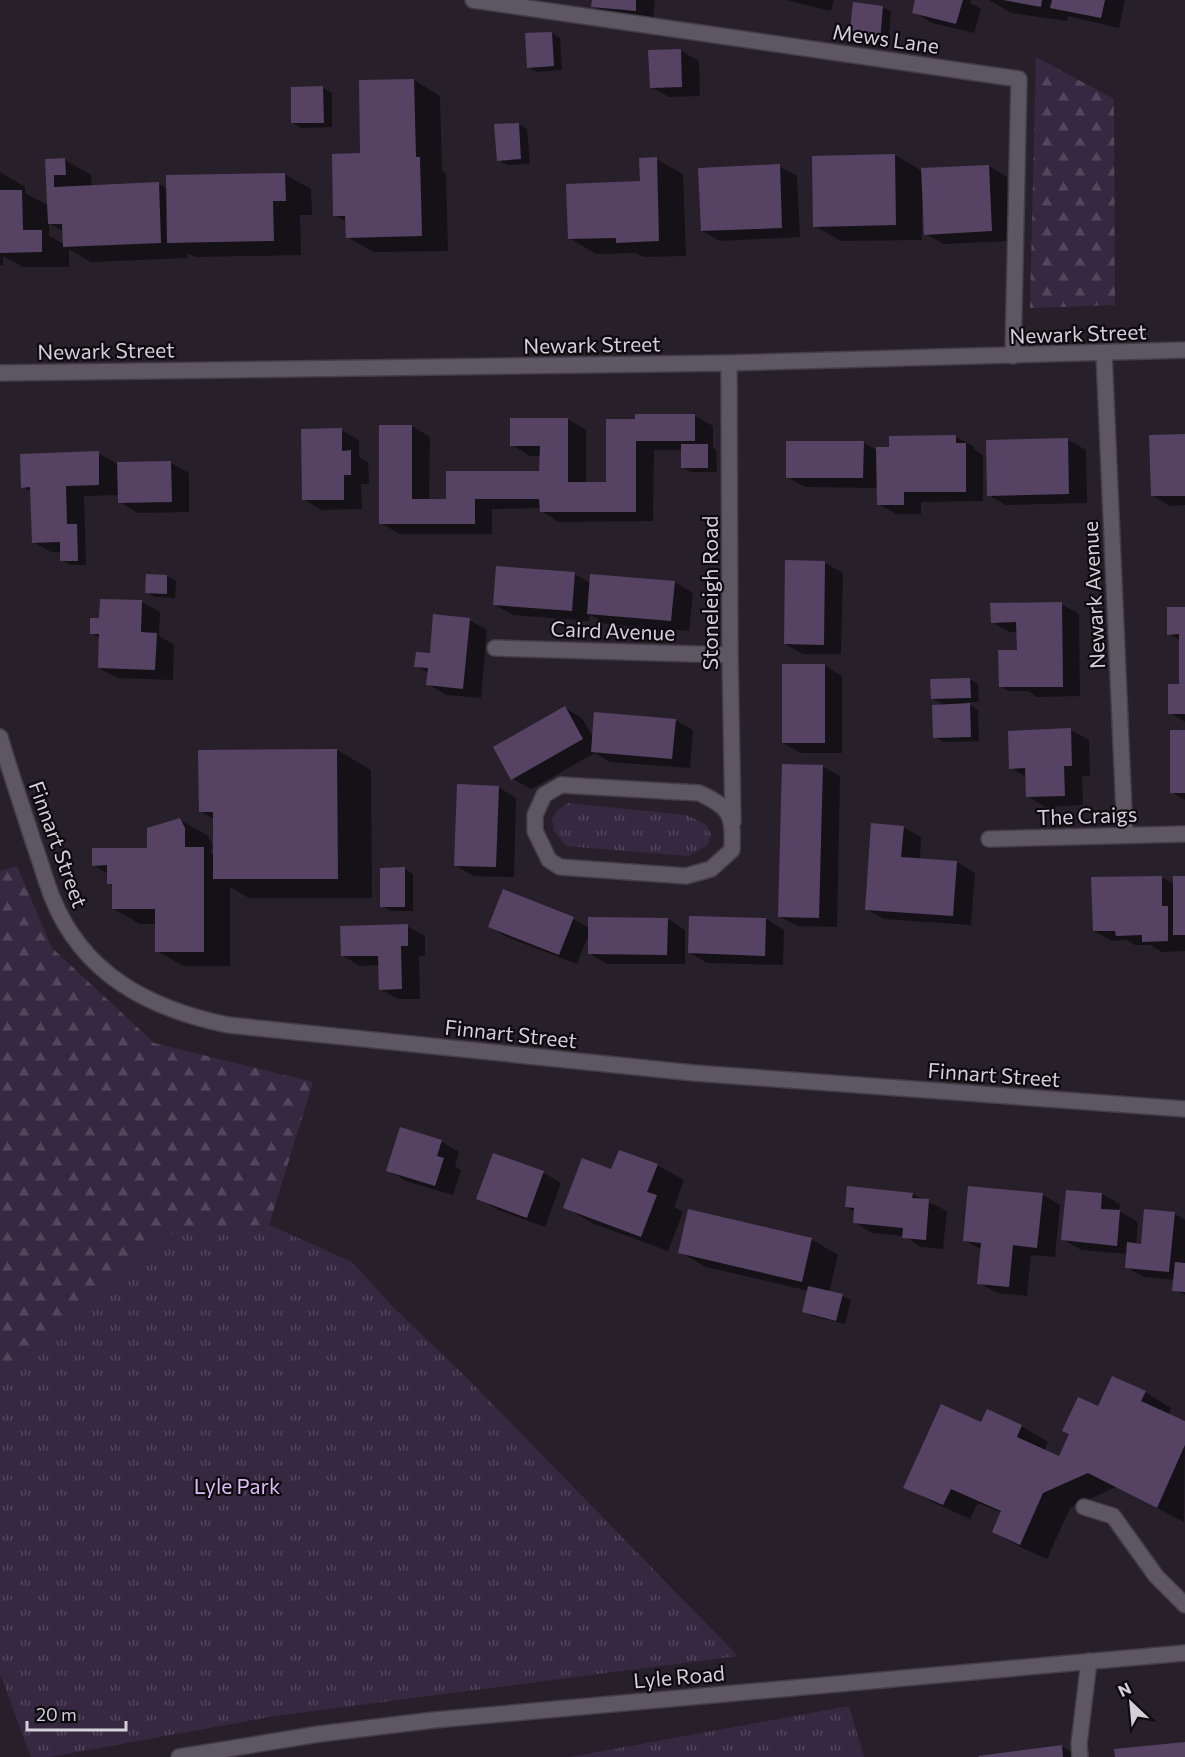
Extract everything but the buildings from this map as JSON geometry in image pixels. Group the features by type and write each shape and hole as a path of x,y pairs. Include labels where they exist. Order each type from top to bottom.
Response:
{"street":[{"name":"Mews Lane","path":"473,0 1019,79 1013,356"},
{"name":"Newark Street","path":"0,373 729,363 1185,350"},
{"name":"Newark Avenue","path":"1104,353 1125,835"},
{"name":"Stoneleigh Road","path":"729,363 733,822 732,850 711,869 686,876 560,867 549,860 535,831 535,815 544,795 561,784 699,793 719,802 733,822"},
{"name":"Caird Avenue","path":"495,648 730,655"},
{"name":"Finnart Street","path":"0,737 53,899 66,926 82,949 101,969 147,1000 170,1010 228,1025 694,1073 1185,1109"},
{"name":"The Craigs","path":"989,839 1185,834"},
{"path":"1084,1507 1113,1516 1156,1576 1185,1605"},
{"name":"Lyle Road","path":"179,1757 319,1734 434,1720 1185,1653"},
{"path":"1080,1757 1079,1744 1089,1661"}],"green space":[{"path":"1036,57 1114,99 1115,305 1030,308"},
{"path":"568,803 687,815 706,825 711,834 707,846 688,856 566,846 554,831 552,819 559,809"},
{"path":"17,866 52,948 154,1043 313,1082 269,1225 177,1229 0,1374 0,871"},
{"name":"Lyle Park","path":"269,1225 352,1262 392,1306 464,1375 738,1656 275,1716 50,1757 31,1757 0,1674 0,1374 177,1229"},
{"path":"849,1706 864,1757 570,1757"}]}
